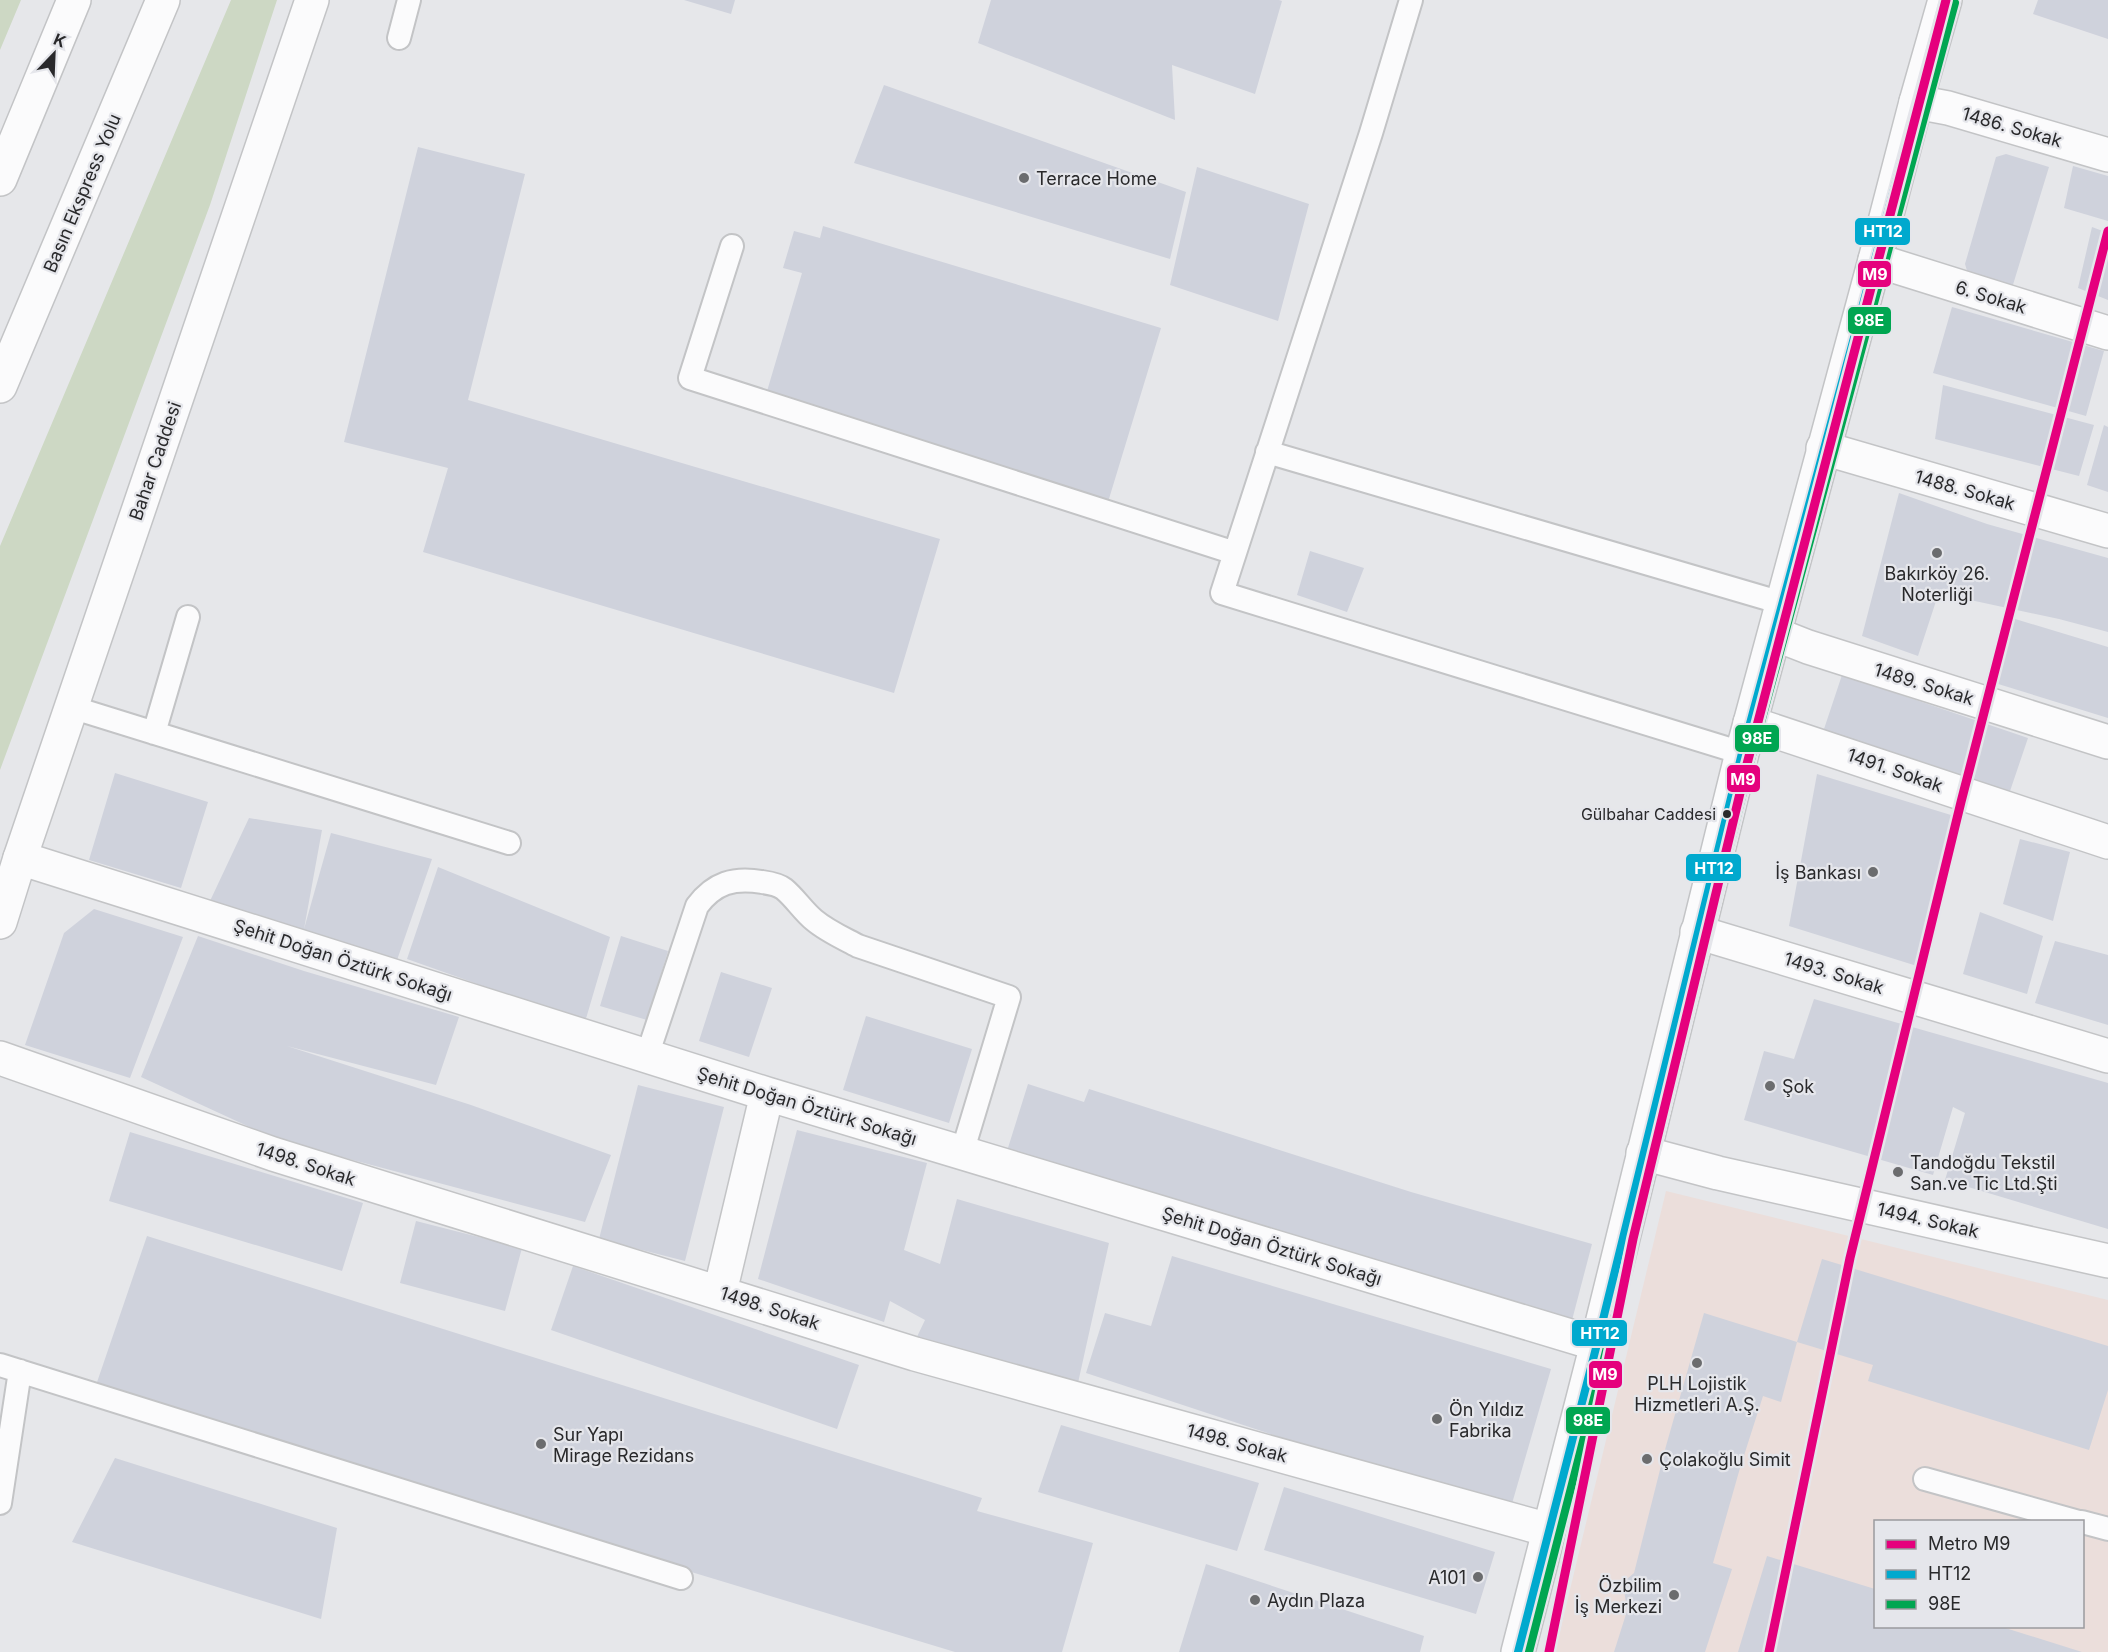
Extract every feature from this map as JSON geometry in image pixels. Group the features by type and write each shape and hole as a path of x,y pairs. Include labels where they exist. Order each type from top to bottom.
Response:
{"main road":[{"path":"0,179 74,0"},
{"name":"Basın Ekspress Yolu","path":"0,386 163,0"},
{"name":"Bahar Caddesi","path":"0,921 312,0"},
{"path":"1518,1652 1597,1344 1742,753 1916,102 1946,0"},
{"name":"1486. Sokak","path":"1916,102 1948,108 2108,155"},
{"name":"6. Sokak","path":"1875,260 2108,333"},
{"name":"1488. Sokak","path":"1823,448 2108,531"},
{"name":"1489. Sokak","path":"1778,618 1808,647 2108,742"},
{"name":"1491. Sokak","path":"1750,723 2108,842"},
{"name":"Şehit Doğan Öztürk Sokağı","path":"20,858 767,1094 1597,1344"},
{"name":"1493. Sokak","path":"1697,932 2108,1056"},
{"name":"1498. Sokak","path":"0,1058 273,1154 915,1354 1549,1530"},
{"path":"720,1292 767,1094"},
{"name":"1494. Sokak","path":"1643,1153 1730,1175 2108,1260"}],"lane":[{"path":"399,38 410,0"},
{"path":"1411,0 1371,133 1222,593 1742,753"},
{"path":"732,246 690,378 1235,553"},
{"path":"1267,452 1778,618"},
{"path":"154,733 188,617"},
{"path":"71,707 509,843"},
{"path":"647,1056 697,906 713,888 725,883 742,880 766,882 783,888 815,921 858,946 1008,997 962,1153"},
{"path":"0,1503 10,1368 681,1578"},
{"path":"1925,1479 2074,1520"},
{"path":"2084,1523 2108,1529"}],"shaded area":[{"path":"1666,1191 2108,1300 2108,1652 1555,1652"}],"green space":[{"path":"0,0 21,0 0,50"},
{"path":"231,0 277,0 210,205 0,770 0,546"}],"building":[{"path":"684,0 735,0 731,14"},
{"path":"991,0 1282,1 1255,94 1172,65 1175,120 978,43"},
{"path":"2038,0 2108,0 2108,39 2033,14"},
{"name":"Terrace Home","path":"884,85 1186,192 1170,259 854,163"},
{"path":"418,147 525,174 468,400 940,539 894,693 423,552 448,468 344,442"},
{"path":"2006,154 2049,167 2012,288 1968,274 1965,264 1996,157"},
{"path":"2073,166 2108,176 2108,221 2064,208"},
{"path":"1197,167 1309,204 1278,321 1170,285"},
{"path":"823,226 1161,328 1108,502 765,398 802,273 783,268 794,231 820,238"},
{"path":"2092,227 2108,233 2108,300 2078,288"},
{"path":"1952,307 2104,351 2086,416 1933,373"},
{"path":"1943,385 2094,425 2079,476 1935,439"},
{"path":"2104,425 2108,427 2108,492 2087,485"},
{"path":"1899,493 1987,524 2108,558 2108,632 1961,598 1940,589 1918,656 1862,636"},
{"path":"1310,551 1364,568 1347,612 1297,595"},
{"path":"2012,618 2108,647 2108,718 1995,683"},
{"path":"1842,675 2028,738 2007,800 1821,738"},
{"path":"115,773 208,802 181,888 89,860"},
{"name":"İş Bankası","path":"1817,774 1964,819 1917,966 1789,926"},
{"path":"249,818 322,830 304,929 331,833 432,859 396,963 210,901"},
{"path":"2020,839 2070,852 2053,921 2003,904"},
{"path":"438,867 610,937 585,1022 407,959"},
{"path":"94,909 183,937 130,1078 25,1045 64,933"},
{"path":"1980,912 2043,936 2027,994 1963,974"},
{"path":"198,936 304,971 459,1017 436,1085 287,1046 471,1105 611,1155 585,1222 278,1140 141,1077"},
{"path":"621,936 668,951 647,1020 600,1006"},
{"path":"2055,941 2108,955 2108,1025 2035,1003"},
{"path":"721,972 772,988 749,1057 699,1041"},
{"path":"1814,999 2108,1083 2108,1229 1945,1180 1965,1113 1953,1107 1933,1175 1744,1120 1764,1051 1794,1059"},
{"path":"866,1016 972,1049 949,1123 843,1090"},
{"path":"1028,1084 1084,1102 1089,1089 1411,1192 1592,1244 1571,1324 1007,1151"},
{"path":"638,1085 724,1107 685,1261 599,1239"},
{"path":"797,1130 927,1163 904,1250 940,1264 957,1199 1109,1243 1076,1392 915,1341 925,1320 890,1301 884,1322 758,1279"},
{"path":"130,1132 363,1203 342,1271 109,1201"},
{"path":"416,1221 522,1248 505,1311 400,1283"},
{"name":"Sur Yapı Mirage Rezidans","path":"147,1236 982,1498 977,1511 1093,1543 1062,1652 955,1652 94,1391"},
{"path":"1172,1256 1551,1369 1511,1507 1328,1453 1086,1373 1105,1313 1151,1326"},
{"path":"1822,1259 2108,1346 2108,1390 2089,1450 1868,1381 1873,1365 1797,1342"},
{"path":"573,1266 859,1365 837,1429 551,1330"},
{"path":"1704,1313 1797,1342 1781,1402 1763,1396 1740,1468 1713,1563 1732,1569 1705,1652 1614,1652 1627,1611 1624,1589 1627,1579 1634,1573 1666,1446"},
{"path":"1061,1425 1259,1483 1237,1551 1038,1492"},
{"path":"115,1458 337,1528 321,1619 72,1542"},
{"path":"1284,1487 1495,1552 1476,1614 1264,1550"},
{"path":"1767,1556 1874,1589 1874,1628 2005,1628 2082,1652 1738,1652"},
{"name":"Aydın Plaza","path":"1206,1564 1424,1636 1420,1652 1179,1652"}],"metro line":[{"name":"M9","path":"1549,1652 1633,1239 1747,764 1946,0"},
{"name":"M9","path":"1769,1652 1850,1258 1961,802 2108,231"}],"transit line":[{"name":"HT12","path":"1518,1652 1597,1344 1742,753 1945,0"},
{"name":"98E","path":"1529,1652 1607,1347 1752,756 1955,3"}],"place":[{"name":"Terrace Home","path":"1024,178"},
{"name":"Bakırköy 26. Noterliği","path":"1937,553"},
{"name":"Gülbahar Caddesi","path":"1727,814"},
{"name":"İş Bankası","path":"1873,872"},
{"name":"Şok","path":"1770,1086"},
{"name":"Tandoğdu Tekstil San.ve Tic Ltd.Şti","path":"1898,1172"},
{"name":"PLH Lojistik Hizmetleri A.Ş.","path":"1697,1363"},
{"name":"Ön Yıldız Fabrika","path":"1437,1419"},
{"name":"Sur Yapı Mirage Rezidans","path":"541,1444"},
{"name":"Çolakoğlu Simit","path":"1647,1459"},
{"name":"A101","path":"1478,1577"},
{"name":"Özbilim İş Merkezi","path":"1674,1595"},
{"name":"Aydın Plaza","path":"1255,1600"}]}
